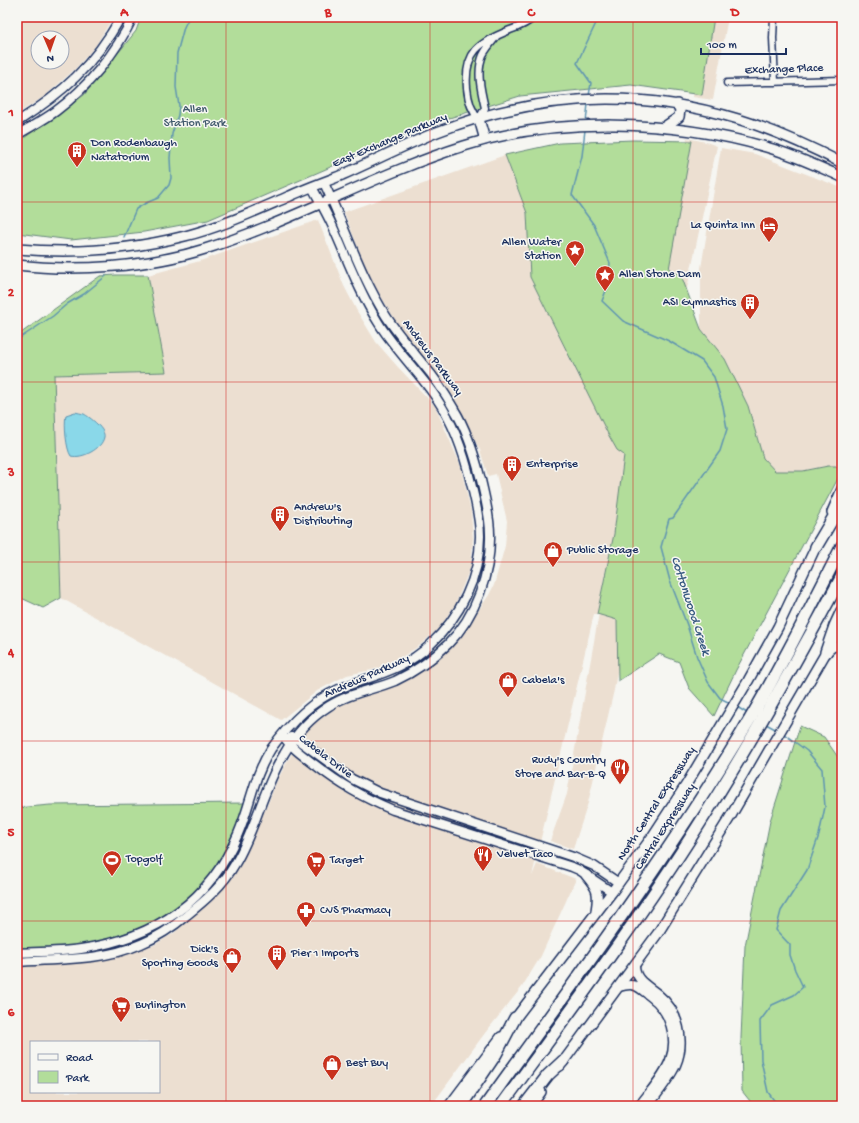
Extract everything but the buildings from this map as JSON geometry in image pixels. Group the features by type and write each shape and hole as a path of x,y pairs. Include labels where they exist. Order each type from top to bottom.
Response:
{"highway":[{"path":"816,546 842,503"},
{"name":"Central Expressway","path":"501,1106 615,950 699,826 748,742 842,546"},
{"name":"Central Expressway","path":"485,1106 624,913 682,827 737,741 770,695 842,576"},
{"path":"826,652 842,611"},
{"path":"461,1106 496,1054 515,1018"},
{"path":"524,1106 548,1075 563,1061"}],"main road":[{"name":"East Exchange Parkway","path":"17,249 67,252 98,250 132,247 185,236 219,225 324,183 436,132 503,112 550,102 590,99 629,99 677,104 722,114 779,151 842,177"},
{"path":"664,127 679,117 680,110 677,104"},
{"path":"479,119 484,140"},
{"name":"East Exchange Parkway","path":"17,265 64,268 100,267 166,259 204,250 263,228 421,161 484,140 554,128 630,126 664,127 695,131 756,135 842,163"},
{"path":"163,241 166,259"},
{"name":"North Central Expressway","path":"448,1106 619,883 684,790 778,627 842,489"},
{"path":"531,1106 658,933 708,855 842,625"},
{"path":"586,875 597,890 598,900 595,915"}],"street":[{"path":"17,122 52,99 77,77 98,52 120,17"},
{"path":"17,135 56,110 87,82 111,54 133,17"},
{"path":"496,37 486,50 481,62 480,82 485,108 479,119 472,112 467,82 468,68 473,52 478,46 486,41 528,23 534,17"},
{"path":"774,17 773,38 775,82"},
{"name":"Exchange Place","path":"727,83 842,80"},
{"name":"Andrews Parkway","path":"17,962 80,958 112,953 140,944 177,924 220,887 235,864 249,836 276,768 295,738 315,716 330,705 342,699 395,680 417,669 441,651 450,642 462,628 476,604 488,570 490,534 489,518 477,464 464,428 456,412 424,364 401,338 366,280 324,183"},
{"name":"Andrews Parkway","path":"17,953 79,950 136,935 172,916 194,898 215,875 226,858 239,832 255,780 273,746 282,735 311,706 337,690 390,672 402,666 426,649 450,622 465,599 477,568 480,536 476,504 468,467 455,431 436,398 394,345 372,313 356,282 331,223 312,187"},
{"path":"372,313 382,308"},
{"path":"416,371 424,364"},
{"path":"468,467 477,464"},
{"path":"465,599 476,604"},
{"path":"826,652 833,647 842,646"},
{"path":"380,685 380,682 384,679 403,671 422,658 426,649"},
{"name":"Cabela Drive","path":"282,735 295,738 352,779 380,793 573,857 594,866 619,883"},
{"name":"Cabela Drive","path":"282,735 290,746 333,779 367,800 393,810 579,870 612,892"},
{"path":"172,916 177,924"},
{"path":"635,966 635,971 639,980 660,996 671,1008 680,1030 680,1047 677,1064 648,1106"},
{"path":"619,987 628,984 635,985 656,1000 666,1013 672,1032 673,1042 667,1068 639,1106"}],"shaded area":[{"path":"17,17 113,17 96,45 76,68 45,96 17,114"},
{"path":"708,17 728,17 713,100 693,97"},
{"path":"687,138 717,146 677,336 655,329"},
{"path":"721,148 755,154 842,188 842,471 836,466 828,466 803,471 775,471 763,458 748,406 725,359 701,329 701,268"},
{"path":"505,155 527,213 530,277 617,450 624,455 617,513 669,367 614,690 588,803 573,849 550,841 567,794 610,551 597,614 594,614 532,876 537,864 576,879 541,956 522,987 485,1033 431,1106 17,1106 17,966 129,952 154,945 174,933 216,894 237,866 267,806 276,783 307,729 338,706 396,684 426,668 457,642 489,595 494,585 505,546 507,521 496,474 488,476 480,450 449,392 404,335 370,278 344,212"},
{"path":"318,220 344,286 376,342 435,406 460,464 471,512 473,538 471,566 455,605 439,628 419,646 394,662 372,670 347,675 317,691 281,720 61,598 54,375 166,372 148,275 200,261"}],"green space":[{"name":"Allen Station Park","path":"141,17 714,17 702,95 631,85 520,96 430,124 208,220 144,232 71,240 17,233 17,143 84,95 136,31"},
{"path":"633,140 692,141 669,269 681,275 701,329 725,359 748,406 763,458 775,471 803,471 836,466 842,471 736,670 714,716 689,688 679,662 659,654 618,681 617,620 597,614 614,534 624,455 617,450 608,434 530,277 527,213 505,155 560,143"},
{"path":"148,275 166,372 54,375 61,598 43,608 17,596 17,336 100,276"},
{"path":"800,726 824,737 842,763 842,1106 754,1106 742,1091 741,1038 745,946 770,821"},
{"name":"Topgolf","path":"244,803 230,843 221,859 198,889 168,914 134,932 93,944 17,949 17,808 50,805"}],"water":[{"path":"75,412 84,414 100,427 103,431 104,437 96,449 81,456 75,457 71,456 69,453 65,424 66,415"}],"waterway":[{"path":"124,237 136,209 158,198 169,185 171,178 170,158 172,134 178,115 179,106 176,87 177,53 184,27 189,17"},
{"name":"Cottonwood Creek","path":"589,96 591,83 577,63 599,17"},
{"name":"Cottonwood Creek","path":"586,122 588,104"},
{"name":"Cottonwood Creek","path":"585,130 582,156 572,195 594,225 610,263 607,288 602,301 623,321 669,341 702,361 714,377 723,406 727,429 720,451 673,518 669,519 661,547 670,581 687,625 697,657 708,682 720,698 730,703"},
{"path":"17,340 53,316 67,304 84,294 106,276"},
{"name":"Cottonwood Creek","path":"737,707 747,713"},
{"name":"Cottonwood Creek","path":"766,724 777,730"},
{"name":"Cottonwood Creek","path":"778,1106 768,1092 761,1060 760,1021 772,1005 794,995 803,987 790,955 790,945 776,930 781,911 807,870 819,835 825,807 822,769 807,751 784,734"}],"place":[{"name":"Don Rodenbaugh Natatorium","path":"77,168"},
{"name":"La Quinta Inn","path":"769,243"},
{"name":"Allen Water Station","path":"575,267"},
{"name":"Allen Stone Dam","path":"605,292"},
{"name":"ASI Gymnastics","path":"750,320"},
{"name":"Enterprise","path":"512,482"},
{"name":"Andrew's Distributing","path":"280,532"},
{"name":"Public Storage","path":"553,568"},
{"name":"Cabela's","path":"508,698"},
{"name":"Rudy's Country Store and Bar-B-Q","path":"620,785"},
{"name":"Velvet Taco","path":"483,872"},
{"name":"Topgolf","path":"112,877"},
{"name":"Target","path":"316,878"},
{"name":"CVS Pharmacy","path":"306,928"},
{"name":"Pier 1 Imports","path":"277,971"},
{"name":"Dick's Sporting Goods","path":"232,974"},
{"name":"Burlington","path":"121,1023"},
{"name":"Best Buy","path":"332,1081"}]}
